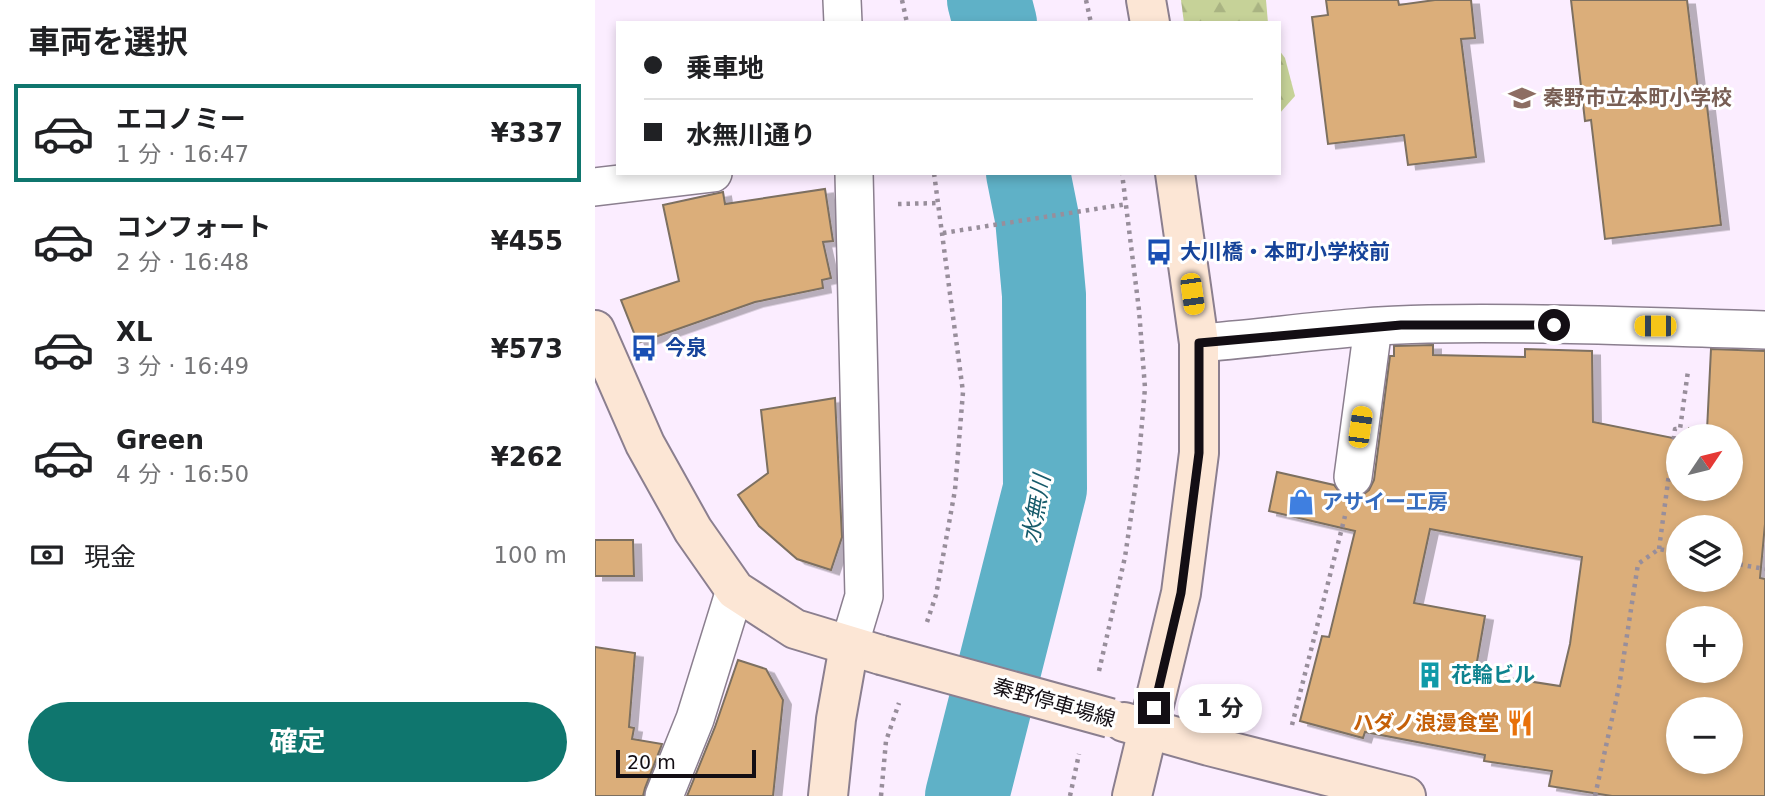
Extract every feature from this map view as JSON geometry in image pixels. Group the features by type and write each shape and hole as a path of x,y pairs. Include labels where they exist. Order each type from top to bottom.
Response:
{"street":[{"path":"842,0 843,21"},
{"path":"1146,0 1150,21"},
{"path":"595,187 696,175"},
{"path":"828,796 836,719 865,650 854,175"},
{"path":"1132,796 1183,580 1199,453 1199,343 1175,175"},
{"path":"1199,343 1373,327 1441,324 1765,330"},
{"path":"1353,477 1373,327"},
{"path":"595,330 645,444 693,530 735,590 695,719 664,796"},
{"name":"秦野停車場線","path":"735,590 795,629 1149,729 1406,796"}],"path":[{"path":"902,0 907,21"},
{"path":"1086,0 1091,21"},
{"path":"924,631 936,595 955,489 963,392 935,175"},
{"path":"1122,175 1139,310 1145,388 1138,469 1125,558 1135,559"},
{"path":"899,204 939,203"},
{"path":"943,233 1127,204"},
{"path":"1595,796 1619,687 1638,564 1659,549 1675,429 1680,429 1694,328"},
{"path":"1291,728 1341,531"},
{"path":"1659,549 1666,550"},
{"path":"1743,565 1765,569"},
{"path":"881,796 886,741 903,692"}],"green space":[{"path":"1181,0 1266,0 1268,21 1184,21"},
{"path":"1281,53 1285,58 1295,96 1281,112"}],"building":[{"path":"1326,0 1398,0 1399,5 1435,0 1471,0 1475,38 1461,39 1476,157 1408,165 1404,135 1328,144 1312,17 1328,15"},
{"path":"1571,0 1687,0 1700,107 1707,106 1721,225 1605,239 1591,120 1585,121"},
{"path":"825,189 833,241 823,242 831,278 822,280 823,288 755,302 638,343 621,300 679,281 663,205 723,192 725,204"},
{"path":"1433,345 1433,355 1525,357 1525,349 1592,351 1593,422 1666,437 1666,501 1743,501 1743,424 1707,424 1711,349 1765,351 1765,524 1760,578 1765,579 1765,796 1612,796 1549,786 1552,771 1484,761 1485,755 1365,732 1363,738 1300,721 1322,636 1329,637 1355,531 1269,511 1277,472 1334,485 1341,494 1350,498 1360,497 1369,490 1374,480 1390,356 1394,356 1394,346","holes":["1430,529 1582,557 1570,644 1560,686 1475,673 1485,616 1414,603"]},
{"path":"835,398 842,537 831,570 797,559 759,526 738,495 768,473 761,410"},
{"path":"595,540 633,540 634,576 595,576"},
{"path":"595,647 635,653 629,727 634,728 632,739 662,744 643,796 595,796"},
{"path":"738,660 766,669 783,700 773,796 687,796 715,727"}],"waterway":[{"name":"水無川","path":"989,0 994,21"},
{"name":"水無川","path":"967,796 1045,489 1044,295 1037,218 1028,175"}],"place":[{"name":"秦野市立本町小学校","path":"1522,98"},
{"name":"大川橋・本町小学校前","path":"1159,252"},
{"name":"今泉","path":"644,348"},
{"name":"アサイー工房","path":"1301,502"},
{"name":"花輪ビル","path":"1430,675"},
{"name":"ハダノ浪漫食堂","path":"1520,723"}],"route":[{"path":"1154,708 1181,593 1199,453 1199,343 1401,325 1554,325"}]}
